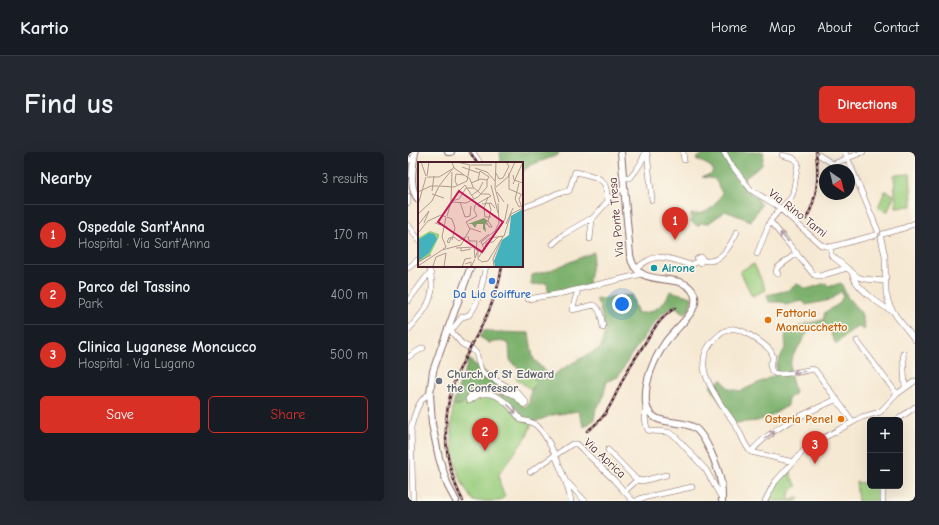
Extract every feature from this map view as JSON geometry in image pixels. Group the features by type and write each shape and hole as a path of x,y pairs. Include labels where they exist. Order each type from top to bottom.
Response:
{"main road":[{"name":"Via Ponte Tresa","path":"622,152 632,264 642,274 650,278 682,283 692,290 696,298 695,306 664,344 652,368 648,378 646,402"},
{"path":"410,194 412,157"},
{"path":"456,501 448,486 439,458 432,424 430,394 433,371 471,267"},
{"path":"646,402 650,412 656,418 664,421 683,422 694,427 700,432 717,467 721,483 722,499"}],"street":[{"path":"473,152 479,162"},
{"path":"624,178 630,178 636,172 646,152"},
{"path":"646,152 652,200"},
{"path":"684,152 684,160"},
{"path":"819,155 832,164 846,155 863,152"},
{"name":"Via Rino Tami","path":"725,154 751,190 780,209 818,243 831,247 880,235 915,223"},
{"path":"757,254 770,221 787,203 793,194 798,166 795,159 782,155"},
{"path":"846,155 880,235 885,256 888,299 893,311 915,340"},
{"path":"523,208 558,193 569,191 575,172 601,180 605,185 608,201"},
{"path":"553,244 564,234 587,220 592,219 618,190 625,190"},
{"path":"408,203 410,194"},
{"path":"590,239 592,219"},
{"path":"770,221 814,275 817,276 847,268"},
{"path":"408,225 418,239"},
{"path":"636,269 645,262 661,256 691,266 700,261 708,261 719,258 737,232"},
{"path":"831,247 831,256 852,272 864,279 886,281"},
{"path":"778,274 776,272 777,268 797,253"},
{"path":"408,268 418,260"},
{"path":"408,330 420,315 431,297 432,286 430,267"},
{"path":"486,267 482,287 469,315 462,317 449,330 462,344 474,350 481,370 484,374 516,391 526,401 526,404 523,404 516,396 510,393 495,389 480,390 471,395 468,400 471,401 477,396 483,394 491,394 498,397 515,410 521,420 538,426 544,434 566,481 571,501"},
{"path":"852,272 856,282 867,293 886,308 893,311"},
{"path":"408,301 430,274"},
{"path":"528,299 578,290 642,274"},
{"path":"578,290 572,310 594,305 597,307 601,315 603,328"},
{"path":"455,308 462,317"},
{"path":"793,462 752,452 746,447 738,431 714,394 707,380 703,366 705,353 716,337 732,329 739,329 745,332 770,350 773,358 770,365 772,372 777,374 812,369 815,370 853,422"},
{"path":"857,341 897,394"},
{"path":"408,357 423,348"},
{"path":"903,353 905,388"},
{"path":"765,501 775,482 807,447 853,422 868,415 880,412 897,394 915,381"},
{"path":"413,501 411,427 413,418 424,397 430,394"},
{"path":"752,452 755,447 779,428 837,399"},
{"path":"646,402 645,418 648,430 668,432 675,436 706,470 722,499"},
{"path":"901,417 915,407"},
{"name":"Via Aprica","path":"530,472 572,444 577,444 625,491 633,501"},
{"name":"Via Aprica","path":"608,450 637,480 642,481 666,475"},
{"name":"Via Aprica","path":"625,491 637,480"},
{"path":"566,481 585,501"},
{"path":"636,501 642,498 692,487"},
{"path":"883,489 883,501"}],"green space":[{"path":"500,152 559,152 558,155 531,165 523,171 523,162 501,162"},
{"path":"706,152 764,152 762,165 744,179 743,186 757,198 761,205 751,221 725,211 709,223 701,223 698,226 691,222 691,214 702,213 710,209 717,202 722,193 715,179 702,177 711,175 713,170 708,165 696,159"},
{"path":"910,174 912,206 896,207 894,175"},
{"path":"886,191 894,195 888,211 878,207"},
{"path":"594,252 588,286 549,295 547,283 531,285 532,275 548,271"},
{"path":"754,264 766,290 752,296 740,271"},
{"path":"826,283 828,287 841,283 848,298 861,313 865,328 864,330 857,326 836,344 830,329 809,330 791,359 790,373 795,393 788,399 787,406 769,417 757,421 734,423 710,386 722,380 729,389 741,391 777,374 776,366 786,346 786,333 805,324 823,320 825,312 839,304 843,296 841,291 830,300 806,305 803,301 785,305 782,302 769,302 767,295 789,290 797,284 807,289"},
{"path":"670,291 692,297 690,308 686,314 674,306 662,314 631,355 618,377 607,381 602,401 596,408 594,420 584,427 578,411 552,415 532,423 521,420 499,395 501,391 516,398 525,407 529,403 531,390 537,381 514,365 510,360 509,344 502,342 489,343 480,337 484,330 494,332 529,333 533,358 550,377 601,348 605,330 600,307 596,299 631,295 638,313 643,313 658,308 668,296"},
{"path":"467,358 498,382 495,389 485,389 462,404 453,405 468,363 466,360"},
{"path":"522,370 538,381 531,390 516,378"},
{"path":"491,394 532,423 527,436 499,474 500,485 505,496 500,501 473,501 462,482 456,464 452,444 453,405 457,406 468,400"},
{"path":"797,461 790,471 792,474 790,475 797,486 790,492 790,501 765,501 775,482"},
{"path":"856,482 867,484 867,489 881,489 881,501 858,501"},
{"path":"798,497 799,499 796,501 790,501"}],"railway":[{"path":"470,152 476,162"},
{"path":"806,219 813,203 817,186 816,152"},
{"path":"463,501 450,468 447,451 446,434 449,399 461,366 491,306 496,293 502,267"},
{"path":"587,431 601,419 610,407 624,377 655,328 664,317 675,308"}],"place":[{"name":"Ospedale Sant'Anna","path":"675,240"},
{"name":"Airone","path":"654,268"},
{"name":"Da Lia Coiffure","path":"492,281"},
{"name":"Fattoria Moncucchetto","path":"768,320"},
{"name":"Church of St Edward the Confessor","path":"439,381"},
{"name":"Osteria Penel","path":"841,419"},
{"name":"Parco del Tassino","path":"485,451"},
{"name":"Clinica Luganese Moncucco","path":"815,464"}]}
